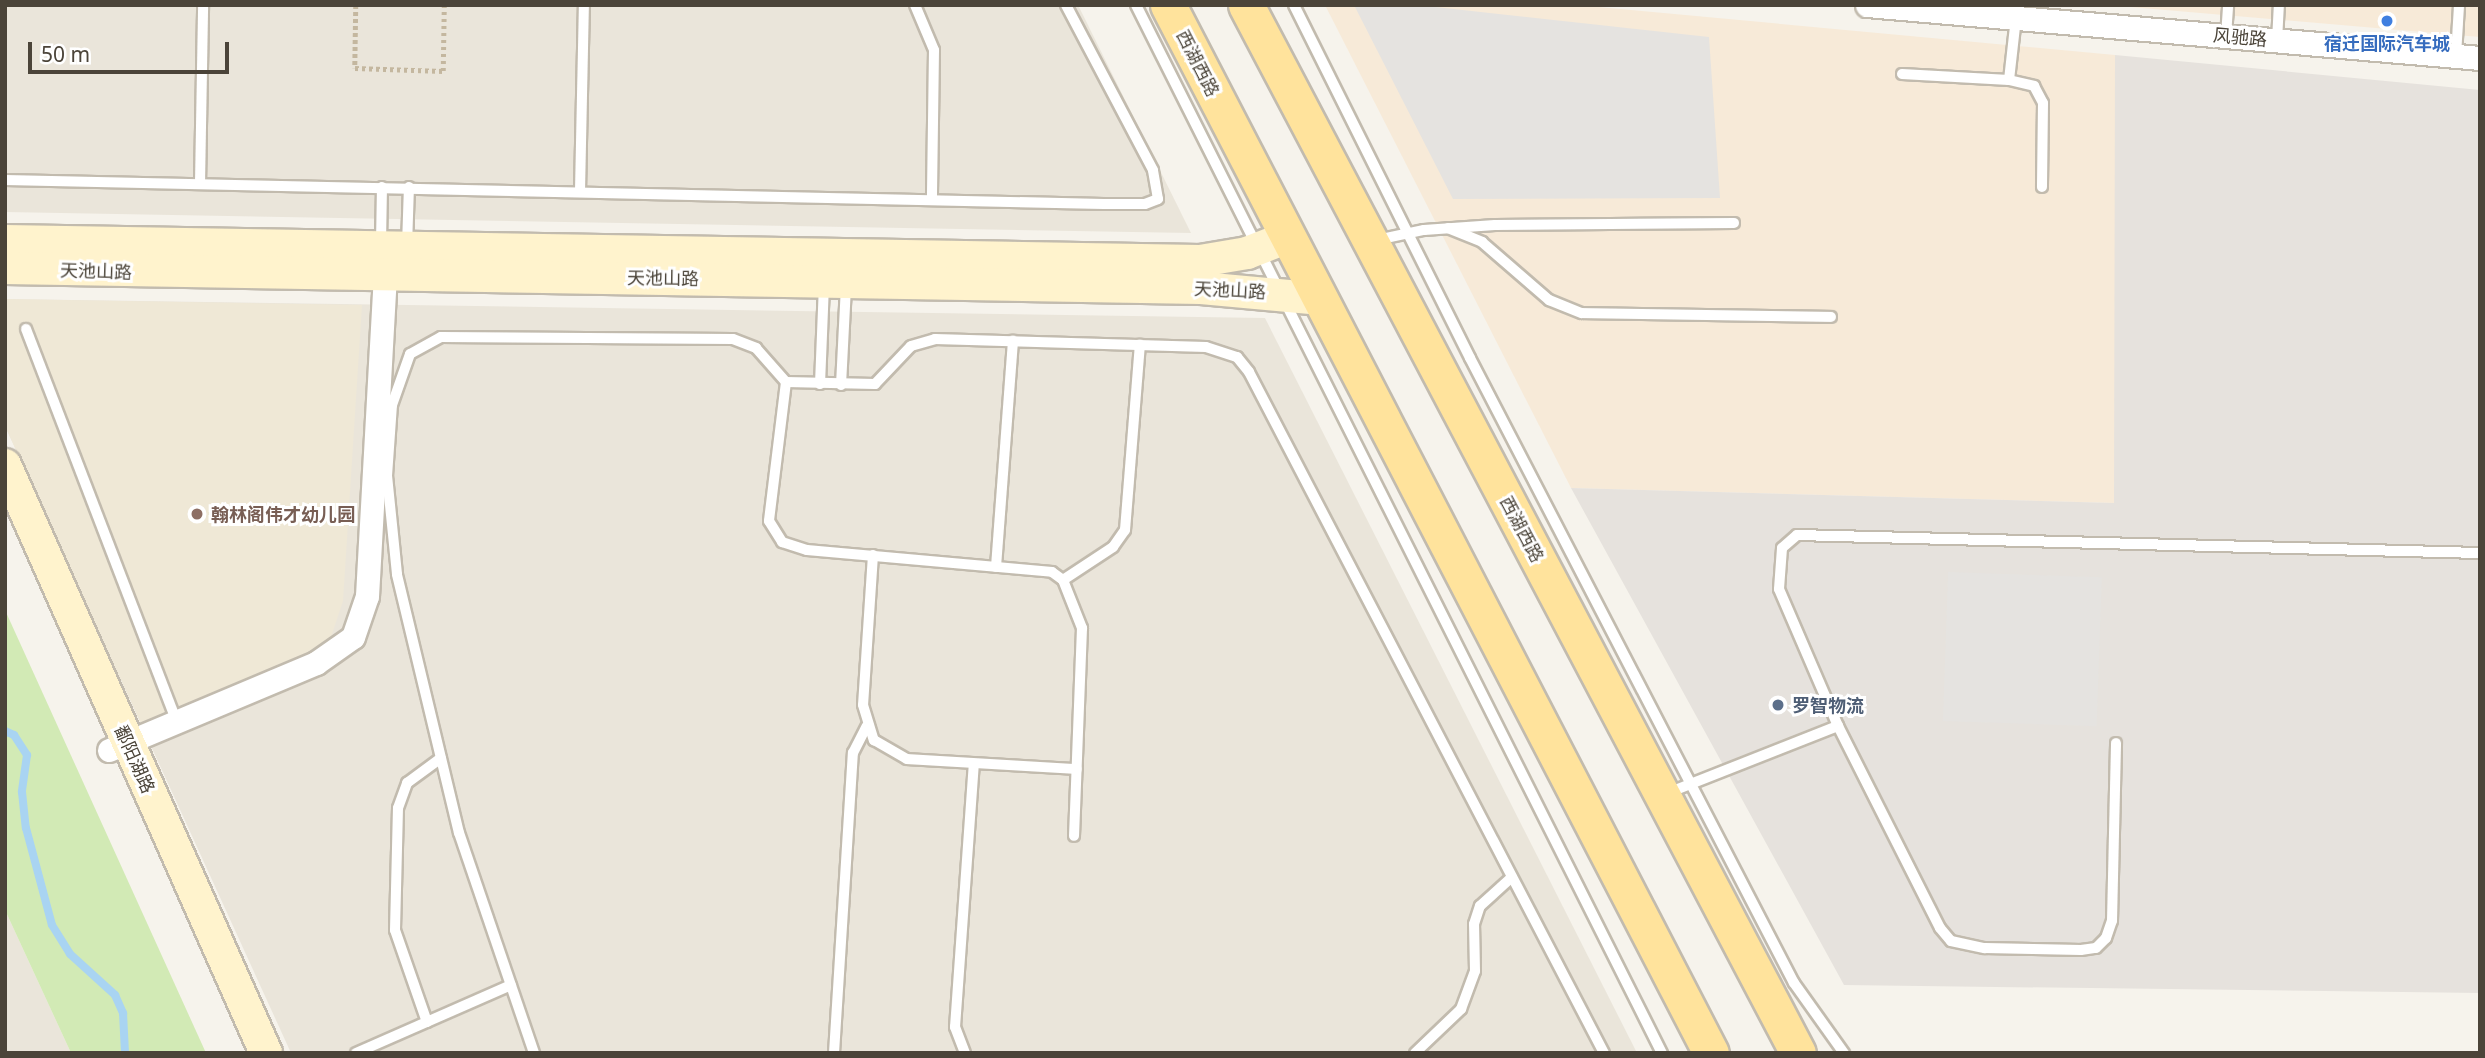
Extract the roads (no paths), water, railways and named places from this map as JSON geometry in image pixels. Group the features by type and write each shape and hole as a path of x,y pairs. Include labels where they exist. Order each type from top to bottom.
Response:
{"main road":[{"name":"西湖西路","path":"1168,5 1274,242 1321,299 1711,1053"},
{"name":"西湖西路","path":"1246,5 1370,241 1676,789 1798,1053"}],"street":[{"name":"风驰路","path":"1867,5 2044,13 2226,36 2480,58"},
{"name":"天池山路","path":"5,241 836,268 1283,294 1321,299"},
{"name":"天池山路","path":"836,268 1200,261 1274,242"},
{"name":"天池山路","path":"5,268 390,254"},
{"path":"118,746 316,663 353,637 367,596 390,254"},
{"name":"鄱阳湖路","path":"5,465 246,1053"},
{"name":"鄱阳湖路","path":"5,515 266,1053"}],"lane":[{"path":"200,184 203,5"},
{"path":"579,191 584,5"},
{"path":"915,5 934,50 932,200"},
{"path":"5,180 1145,204 1158,199 1153,170 1066,5"},
{"path":"1136,5 1274,242 1283,294 1662,1053"},
{"path":"1294,5 1408,233 1676,789 1794,983 1844,1053"},
{"path":"2226,36 2228,5"},
{"path":"2277,41 2279,5"},
{"path":"2456,56 2459,5"},
{"path":"2005,13 2009,80"},
{"path":"1902,74 2009,80 2034,86 2043,103 2042,187"},
{"path":"382,187 390,254"},
{"path":"390,254 410,187"},
{"path":"1370,241 1448,228 1734,223"},
{"path":"1448,228 1482,242 1549,299 1582,313 1831,317"},
{"path":"820,384 836,268"},
{"path":"836,268 842,384"},
{"path":"26,329 177,722"},
{"path":"534,1053 459,833 397,574 387,476 391,405 410,354 441,337 454,335 733,340 755,348 786,382 820,384 875,383 896,357 923,341 1140,345 1223,351 1237,357 1249,372 1604,1053"},
{"path":"996,566 1013,341"},
{"path":"1063,580 1113,547 1125,530 1140,345"},
{"path":"786,382 769,521 773,531 792,548 1052,572 1063,580 1082,628 1074,836"},
{"path":"2116,743 2112,921 2106,938 2096,948 2081,950 1985,948 1951,941 1940,928 1838,726 1779,589 1782,548 1797,535 2480,553"},
{"path":"873,555 863,705 867,726 888,752 906,759 1077,769"},
{"path":"834,1053 853,753 867,726"},
{"path":"1676,789 1838,726"},
{"path":"427,1022 395,930 398,808 407,783 441,758"},
{"path":"965,1053 955,1027 974,764"},
{"path":"1415,1053 1461,1009 1475,971 1474,924 1480,906 1512,877"},
{"path":"356,1053 510,985"}],"waterway":[{"path":"5,731 14,735 27,755 22,792 26,828 52,925 70,954 115,995 123,1013 125,1053"}],"place":[{"name":"宿迁国际汽车城","path":"2387,21"},
{"name":"翰林阁伟才幼儿园","path":"197,514"},
{"name":"罗智物流","path":"1778,705"}]}
